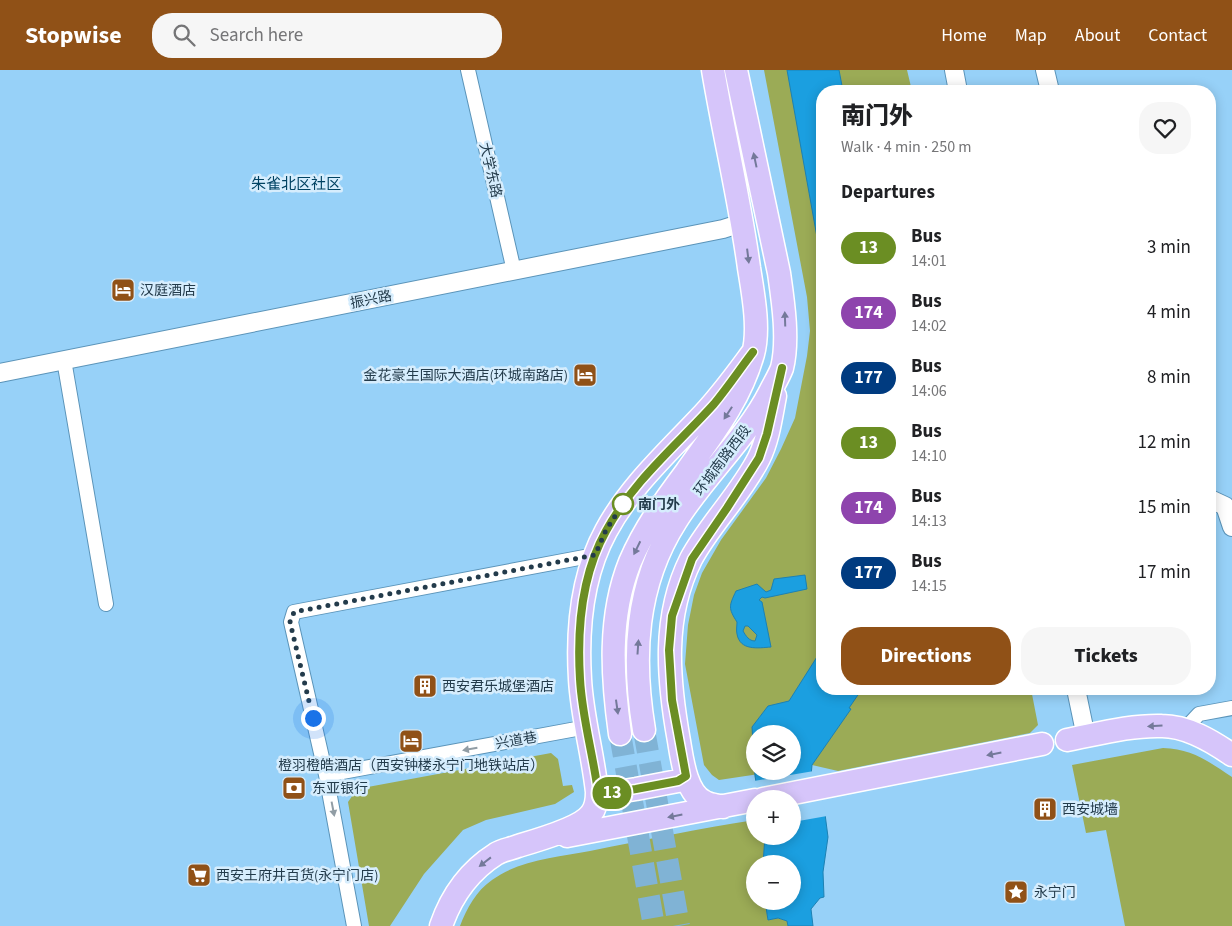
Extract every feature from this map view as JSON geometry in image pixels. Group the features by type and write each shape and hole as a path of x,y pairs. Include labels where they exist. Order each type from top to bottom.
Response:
{"main road":[{"name":"环城南路西段","path":"644,730 638,695 637,667 640,618 648,585 660,552 676,521 762,409 782,368 785,336 784,307 779,273 736,70"},
{"name":"环城南路西段","path":"620,734 613,671 614,629 630,563 659,509 732,406 743,382 753,352 754,300 742,223 713,72"},
{"path":"441,926 447,907 462,885 476,869 497,853 529,843 582,822 591,814 596,804 598,792 580,679 580,646 582,612 595,555 606,530 633,491 660,458 715,403 753,352"},
{"path":"723,807 704,802 696,794 686,776 670,684 669,650 672,616 692,559 759,458 767,434 782,368"},
{"path":"1076,738 1136,727 1164,726 1184,730 1213,742 1232,755"},
{"path":"801,792 1042,744"},
{"path":"598,792 604,794 636,789 678,781 686,776"},
{"path":"529,843 746,802"}],"street":[{"name":"大学东路","path":"468,70 514,271"},
{"path":"954,70 957,85"},
{"path":"1046,70 1049,85"},
{"name":"振兴路","path":"0,373 724,229 742,223"},
{"path":"64,360 106,604"},
{"path":"1216,502 1225,506 1232,527"},
{"path":"354,926 326,775 290,622 294,612 595,555"},
{"path":"1076,695 1076,738"},
{"path":"1184,730 1199,714 1232,708"},
{"name":"兴道巷","path":"326,775 587,727"}],"green space":[{"path":"764,70 907,70 911,85 816,85 816,695 1032,695 1038,725 1030,733 838,771 812,765 801,748 801,725 746,725 746,776 719,780 704,765 685,664 688,625 694,595 702,573 721,540 766,478 795,418 810,331 807,297"},
{"path":"1163,748 1191,753 1232,777 1232,926 1125,926 1106,830 1086,833 1072,765"},
{"path":"551,753 558,759 563,786 572,785 574,792 555,804 486,820 463,830 424,874 390,926 369,926 348,802 357,789"},
{"path":"746,821 746,845 764,845 764,855 746,855 746,910 766,910 768,920 777,918 788,921 788,926 460,926 469,906 481,889 503,873 514,868 552,858"}],"water":[{"path":"787,70 839,70 842,85 816,85 816,232"},
{"path":"805,575 807,589 765,598 762,597 759,600 762,602 771,647 755,648 746,646 739,639 737,622 730,607 736,591 757,584 766,592 771,590 774,579","holes":["745,626 748,626 757,635 755,641 749,639 743,631"]},
{"path":"816,658 816,695 858,695 849,708 851,709 812,765 811,776 825,814 828,837 823,872 824,897 820,898 811,909 813,926 788,926 787,921 778,918 768,920 766,910 801,910 801,855 764,855 764,845 801,845 801,790 757,790 756,780 801,780 801,725 754,725 768,706 789,701"}],"pier":[{"path":"814,771 827,816 801,821 801,790 756,790 754,781 801,780 801,773"}],"tunnel":[{"path":"644,730 679,926"},
{"path":"620,734 654,926"}],"bus line":[{"name":"13","path":"753,352 715,403 660,458 633,491 606,530 595,555 582,612 580,679 582,703 598,792 604,794 636,789 678,781 686,776 672,700 669,650 672,616 692,559 759,458 767,434 782,368"}],"place":[{"name":"汉庭酒店","path":"123,290"},
{"name":"金花豪生国际大酒店(环城南路店)","path":"585,375"},
{"name":"南门外","path":"623,504"},
{"name":"西安君乐城堡酒店","path":"425,686"},
{"name":"橙羽橙皓酒店（西安钟楼永宁门地铁站店）","path":"411,741"},
{"name":"东亚银行","path":"294,788"},
{"name":"西安城墙","path":"1045,809"},
{"name":"西安王府井百货(永宁门店)","path":"199,875"},
{"name":"永宁门","path":"1016,892"}],"district":[{"name":"朱雀北区社区","path":"296,184"}],"route":[{"path":"313,718 290,622 294,612 595,555 606,530 623,504"}]}
